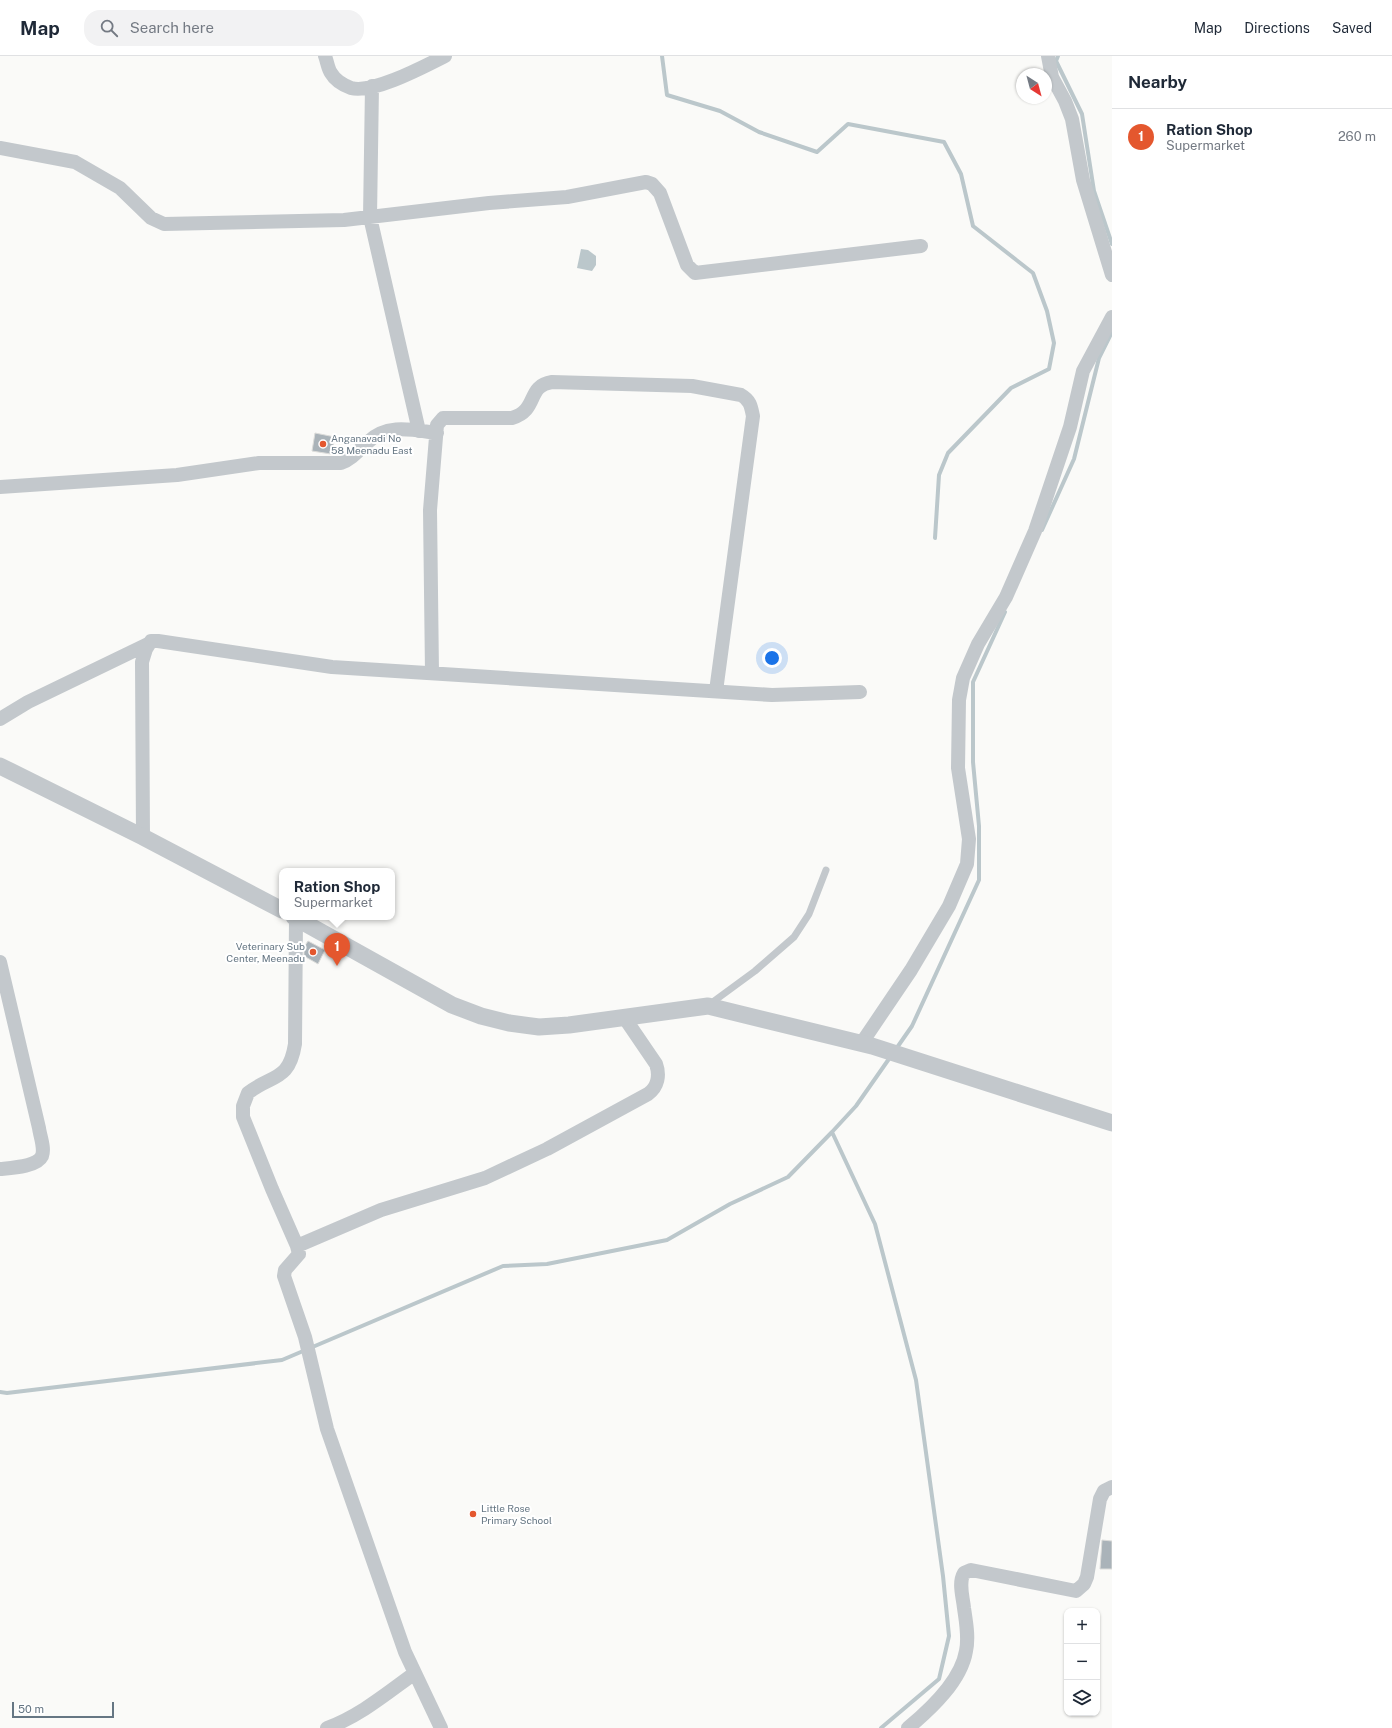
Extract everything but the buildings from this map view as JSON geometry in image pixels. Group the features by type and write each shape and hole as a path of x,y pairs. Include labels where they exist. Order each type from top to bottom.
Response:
{"street":[{"path":"325,56 330,73 339,82 351,88 362,88 394,80 445,56"},
{"path":"1048,56 1052,77 1065,101 1072,119 1083,180 1112,275"},
{"path":"372,86 370,217 419,431"},
{"path":"0,148 75,162 120,188 151,218 164,224 344,220 489,203 567,197 646,182 652,184 660,193 687,265 695,273 921,246"},
{"path":"866,1045 949,906 966,864 968,839 958,768 959,700 964,678 978,644 1006,596 1035,531 1070,427 1083,371 1112,317"},
{"path":"432,673 430,510 437,425 443,418 512,418 521,415 528,409 534,394 538,389 547,383 552,382 692,386 741,395 747,399 752,408 753,416 716,691"},
{"path":"0,487 177,475 259,463 341,463 346,461 372,437 381,432 394,429 436,433"},
{"path":"0,719 28,702 148,644 151,641 332,666 772,695 860,692"},
{"path":"143,837 142,662 148,644"},
{"path":"0,766 143,837 279,909"},
{"path":"291,920 295,1044 292,1061 282,1074 248,1093 243,1106 242,1115 244,1124 297,1246 299,1254 285,1270 284,1276 305,1337 327,1429 405,1652 441,1728"},
{"path":"300,920 452,1005 481,1016 539,1027 708,1006 866,1045 931,1064 1112,1123"},
{"path":"0,962 39,1128 42,1150 42,1156 33,1164 0,1169"},
{"path":"297,1246 381,1210 485,1178 548,1149 648,1094 656,1086 659,1071 656,1064 624,1017"},
{"path":"908,1728 928,1712 943,1694 960,1669 966,1652 967,1636 961,1578 964,1572 971,1570 1076,1591 1081,1588 1087,1578 1100,1499 1104,1491 1112,1487"},
{"path":"327,1728 344,1722 358,1714 415,1673"}],"lane":[{"path":"708,1006 755,971 794,937 808,914 826,870"}],"shaded area":[{"path":"581,249 588,250 596,256 596,265 592,271 577,268"}],"waterway":[{"path":"662,56 667,95 720,111 759,132 817,152 848,124 944,142 961,174 973,226 1033,273 1047,311 1054,343 1049,369 1011,388 948,453 939,475 935,538"},
{"path":"1058,56 1056,61 1082,114 1094,191 1112,244"},
{"path":"1042,530 1074,459 1099,358 1112,332"},
{"path":"896,1049 912,1026 979,880 979,826 973,762 973,682 1005,612"},
{"path":"881,1728 939,1679 949,1636 943,1576 916,1380 875,1224 832,1132 856,1106 891,1056"},
{"path":"0,1392 7,1393 282,1360 503,1266 547,1264 667,1240 730,1204 788,1177 832,1132"}],"place":[{"name":"Anganavadi No 58 Meenadu East","path":"323,444"},
{"name":"Veterinary Sub Center, Meenadu","path":"313,952"},
{"name":"Ration Shop","path":"337,966"},
{"name":"Little Rose Primary School","path":"473,1514"}]}
